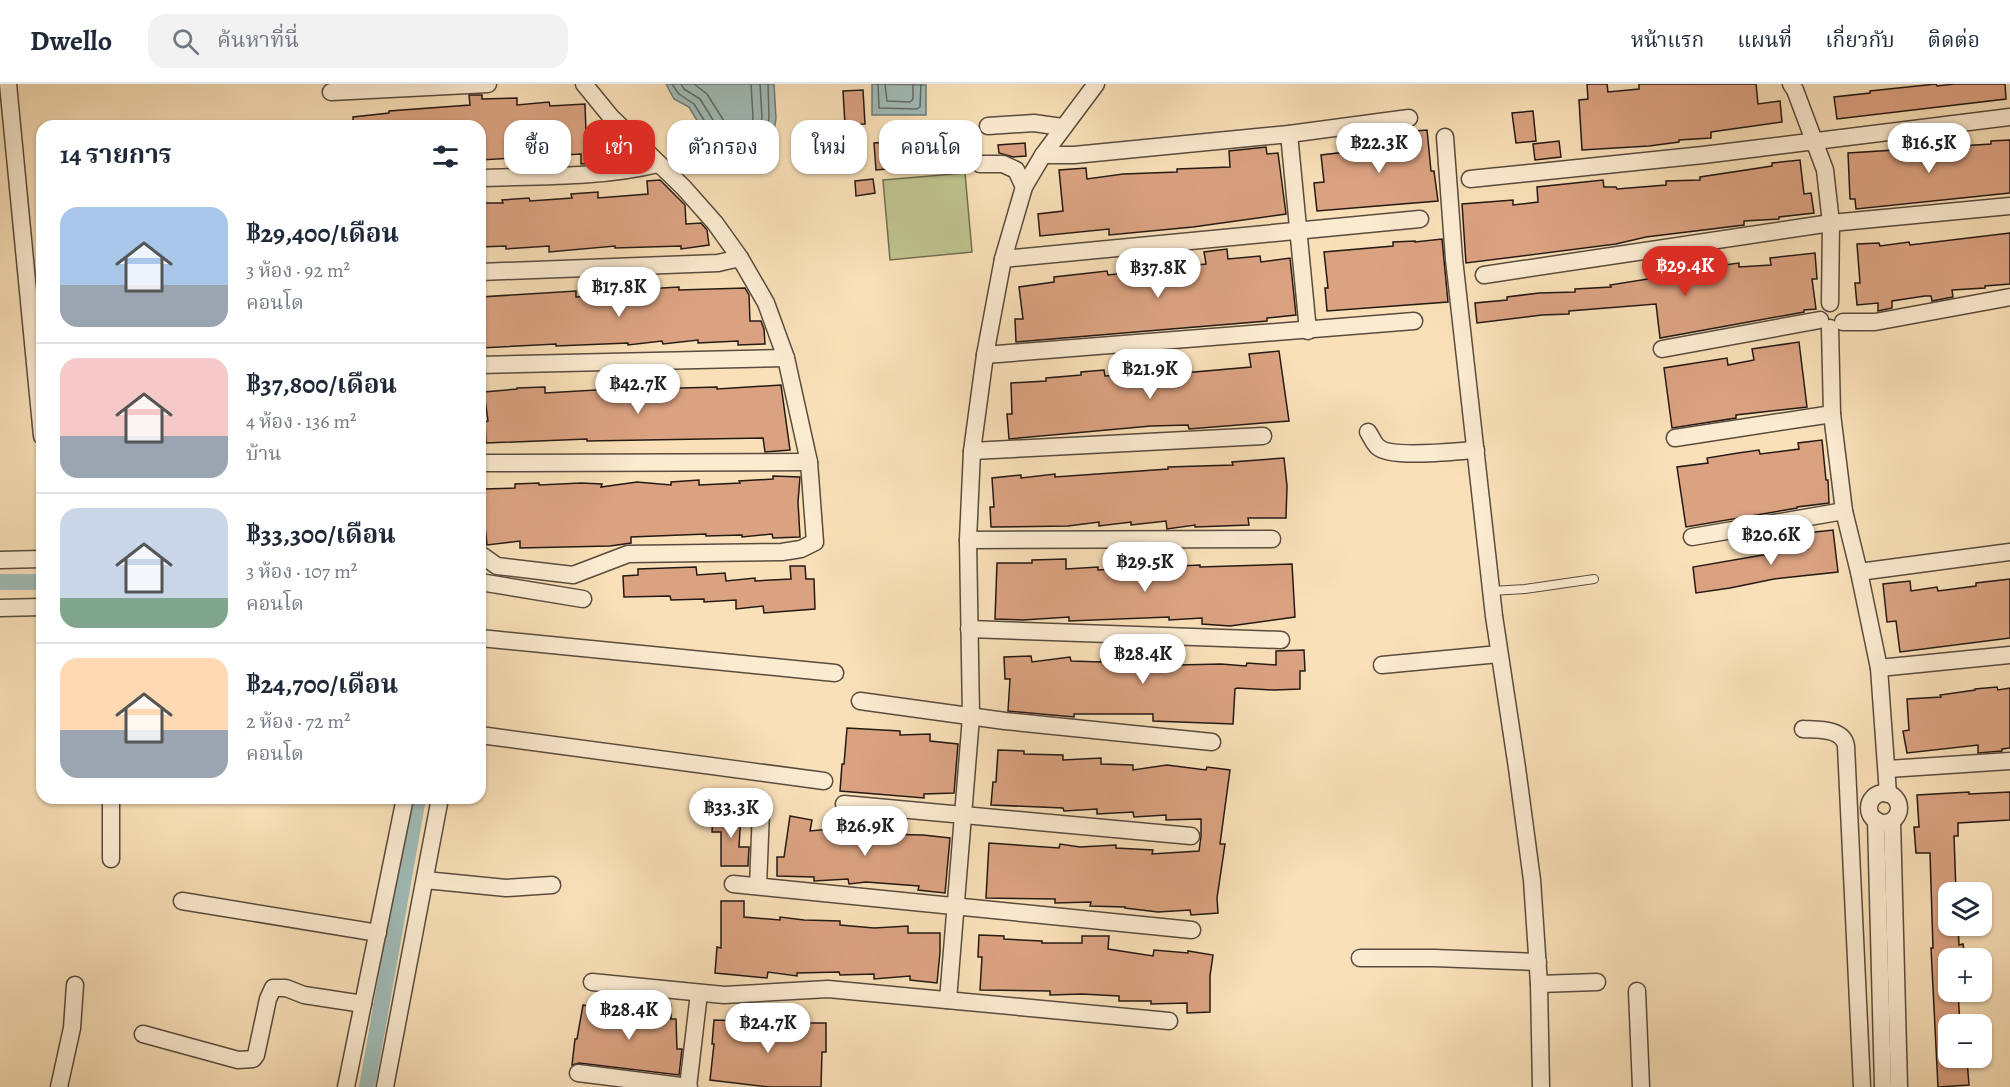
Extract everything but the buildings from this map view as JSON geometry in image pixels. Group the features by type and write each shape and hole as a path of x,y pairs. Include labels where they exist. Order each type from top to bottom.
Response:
{"street":[{"path":"8,84 36,374"},
{"path":"331,92 489,84"},
{"path":"486,558 497,566 573,575 628,554 730,553 801,549 815,542 809,462 786,358 773,318 740,258 715,223 684,188 611,117 584,84"},
{"path":"948,1000 971,717 968,540 972,451 985,355 1003,259 1024,188 1062,127 1096,84"},
{"path":"1791,84 1825,171 1832,223 1830,303 1821,309 1831,323 1832,414 1844,511 1879,668 1888,794"},
{"path":"1470,179 1702,155 2010,117"},
{"path":"1043,155 1074,155 1289,134 1409,118"},
{"path":"988,126 1034,123 1062,127"},
{"path":"1289,134 1308,331"},
{"path":"1445,137 1454,259 1499,654 1532,880 1539,984 1540,1087"},
{"path":"486,178 599,173 634,170 658,164"},
{"path":"982,164 1003,164 1016,170 1024,188"},
{"path":"1484,274 1832,223 2010,206"},
{"path":"1003,259 1420,219"},
{"path":"486,272 718,263 740,258"},
{"path":"1662,349 1831,323 1875,322 2010,297"},
{"path":"985,355 1414,321"},
{"path":"486,365 786,358"},
{"path":"1675,438 1832,414"},
{"path":"1368,432 1378,447 1387,452 1476,450"},
{"path":"972,451 1263,436"},
{"path":"486,463 809,462"},
{"path":"1692,537 1844,511"},
{"path":"968,540 1272,539"},
{"path":"1859,572 2010,552"},
{"path":"0,560 36,559"},
{"path":"486,583 582,599"},
{"path":"0,608 36,607"},
{"path":"969,629 1281,640"},
{"path":"486,640 835,673"},
{"path":"1382,665 1499,654"},
{"path":"1879,668 2010,655"},
{"path":"860,701 971,717 1212,742"},
{"path":"1803,729 1840,734 1845,739 1862,1087"},
{"path":"486,736 824,781"},
{"path":"1888,769 2010,761"},
{"path":"1879,794 1893,796 1899,803 1898,813 1884,821 1870,813 1869,804 1879,794"},
{"path":"111,804 111,859"},
{"path":"346,1087 404,804"},
{"path":"385,1087 439,804"},
{"path":"844,804 1191,836"},
{"path":"758,886 761,811"},
{"path":"1883,1087 1890,1067 1884,821"},
{"path":"424,880 506,888 552,885"},
{"path":"733,884 1192,930"},
{"path":"182,901 378,933"},
{"path":"1360,958 1434,957 1538,962"},
{"path":"592,982 724,995 828,989 1169,1021"},
{"path":"1539,984 1597,982"},
{"path":"59,1087 72,1028 75,985"},
{"path":"143,1034 238,1060 249,1060 253,1059 256,1054 268,999 273,988 286,988 304,995 363,1004"},
{"path":"1637,991 1641,1087"},
{"path":"579,1073 688,1087 699,993"},
{"path":"1890,1067 1899,1087"}],"lane":[{"path":"1492,591 1525,589 1594,579"}],"green space":[{"path":"965,174 972,252 890,260 883,180"}],"water":[{"path":"666,84 774,84 776,120 697,120 689,107 674,99"},
{"path":"872,84 926,85 926,115 872,115"}],"waterway":[{"path":"0,582 36,582"},
{"path":"367,1087 417,804"}]}
